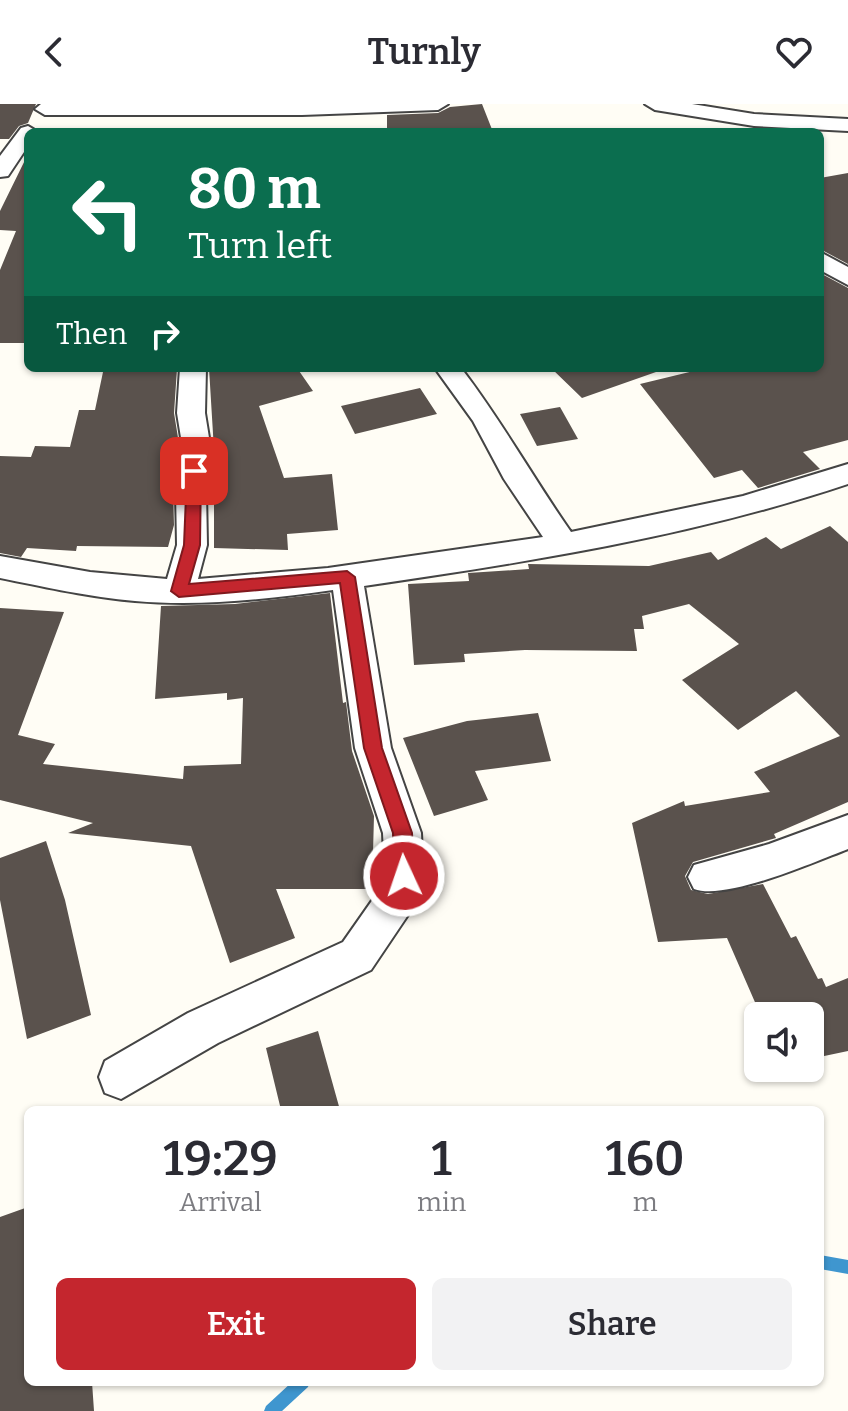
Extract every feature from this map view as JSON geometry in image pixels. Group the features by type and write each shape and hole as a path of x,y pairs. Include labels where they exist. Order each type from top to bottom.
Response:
{"street":[{"path":"31,128 45,107 235,106 302,109 438,104"},
{"path":"655,104 801,124 848,125"},
{"path":"782,104 801,124"},
{"path":"207,128 213,118 235,106"},
{"path":"0,171 24,138"},
{"path":"824,262 848,278"},
{"path":"179,591 192,545 191,491 197,450 191,413 193,372"},
{"path":"451,372 486,419 518,479 564,545"},
{"path":"0,567 77,583 179,591 347,577 564,545 790,494 848,474"},
{"path":"121,1077 203,1028 357,956 394,902 404,876 402,833 373,748 347,577"},
{"path":"708,877 769,861 848,832"}],"building":[{"path":"0,104 36,104 28,123 19,126 9,139 0,139"},
{"path":"482,104 491,128 387,128 387,115 438,113 450,107"},
{"path":"24,162 24,343 0,343 0,270 16,231 0,230 0,211"},
{"path":"848,173 848,264 824,251 824,177"},
{"path":"824,275 848,288 848,440 803,452 820,469 758,488 742,470 714,478 640,384 690,372 824,372"},
{"path":"103,372 177,372 174,413 180,450 173,490 174,525 168,547 77,546 76,551 27,548 21,557 0,553 0,456 31,457 35,446 70,447 79,410 95,410"},
{"path":"209,372 300,372 313,391 259,406 284,478 332,474 338,530 287,534 288,550 214,548 214,450"},
{"path":"555,372 656,372 582,398"},
{"path":"420,388 437,414 355,434 341,406"},
{"path":"560,407 578,439 537,446 520,414"},
{"path":"830,526 848,542 848,802 774,834 776,838 693,862 685,876 691,890 708,894 763,884 791,938 796,936 818,979 822,978 826,987 848,978 848,1051 824,1056 824,1002 755,1002 727,938 658,942 632,823 684,801 685,806 770,792 754,772 840,736 796,691 738,730 682,680 739,644 689,604 642,616 644,629 634,629 637,651 525,650 464,654 465,662 414,665 408,584 469,581 468,573 529,569 528,564 649,566 711,552 718,560 766,537 781,549"},
{"path":"330,593 352,751 374,816 372,889 276,889 295,938 230,963 191,846 68,833 93,823 0,800 0,608 64,612 18,735 55,744 43,764 183,779 184,766 241,764 243,698 227,700 227,693 155,699 161,606 235,604"},
{"path":"538,713 551,761 475,771 488,800 434,816 403,738 467,721"},
{"path":"46,841 65,900 91,1015 27,1039 0,900 0,858"},
{"path":"318,1031 339,1106 280,1106 266,1048"},
{"path":"24,1208 24,1386 92,1386 94,1411 0,1411 0,1217"}],"waterway":[{"path":"824,1263 848,1267"},
{"path":"271,1411 299,1386"}],"route":[{"path":"194,471 191,491 192,545 179,591 347,577 373,748 402,833 404,876"}]}
